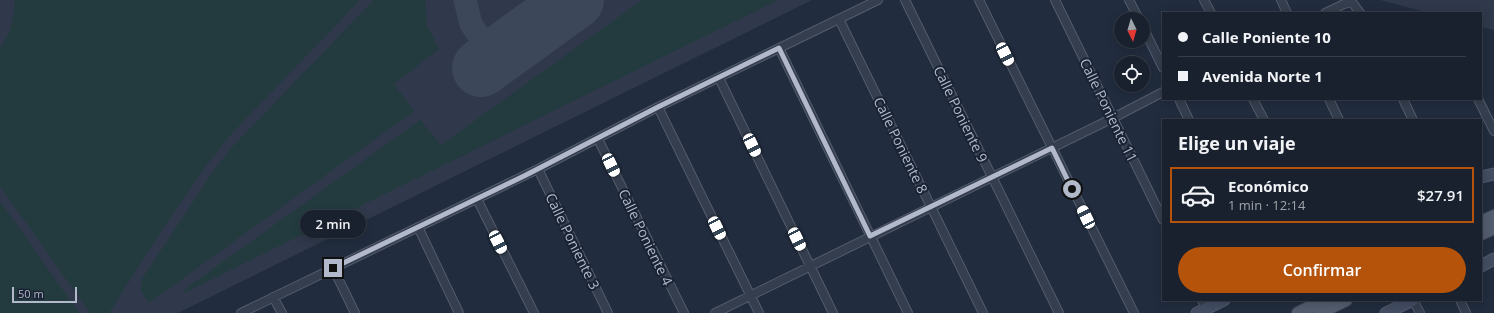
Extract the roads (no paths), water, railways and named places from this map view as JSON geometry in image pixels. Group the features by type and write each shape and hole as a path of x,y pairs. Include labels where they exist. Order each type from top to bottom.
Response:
{"main road":[{"path":"1482,177 1494,174"},
{"path":"1482,222 1494,216"},
{"path":"1482,234 1494,228"},
{"path":"1202,307 1221,301"},
{"path":"1298,313 1325,308 1343,301"},
{"path":"1386,313 1411,301"}],"street":[{"path":"241,313 538,169 658,107 878,0"},
{"name":"Calle Poniente 9","path":"905,0 1060,313"},
{"path":"979,0 1134,313"},
{"name":"Calle Poniente 11","path":"1055,0 1162,218"},
{"path":"1129,0 1135,12"},
{"path":"1204,0 1210,12"},
{"path":"1281,0 1287,12"},
{"path":"1326,12 1352,2 1359,12"},
{"name":"Calle Poniente 8","path":"840,19 983,313"},
{"path":"1150,41 1162,66"},
{"path":"779,48 908,313"},
{"path":"719,78 833,313"},
{"path":"715,313 1162,93"},
{"path":"1179,100 1189,119"},
{"path":"1254,100 1263,119"},
{"path":"1329,100 1339,119"},
{"path":"1403,100 1413,119"},
{"path":"1478,100 1494,131"},
{"path":"658,107 759,313"},
{"name":"Calle Poniente 4","path":"598,139 684,313"},
{"name":"Calle Poniente 3","path":"538,169 608,313"},
{"path":"476,199 534,313"},
{"path":"418,227 459,313"},
{"path":"333,268 355,313"},
{"path":"274,297 282,313"},
{"path":"1414,301 1420,313"},
{"path":"1460,301 1466,313"}]}
